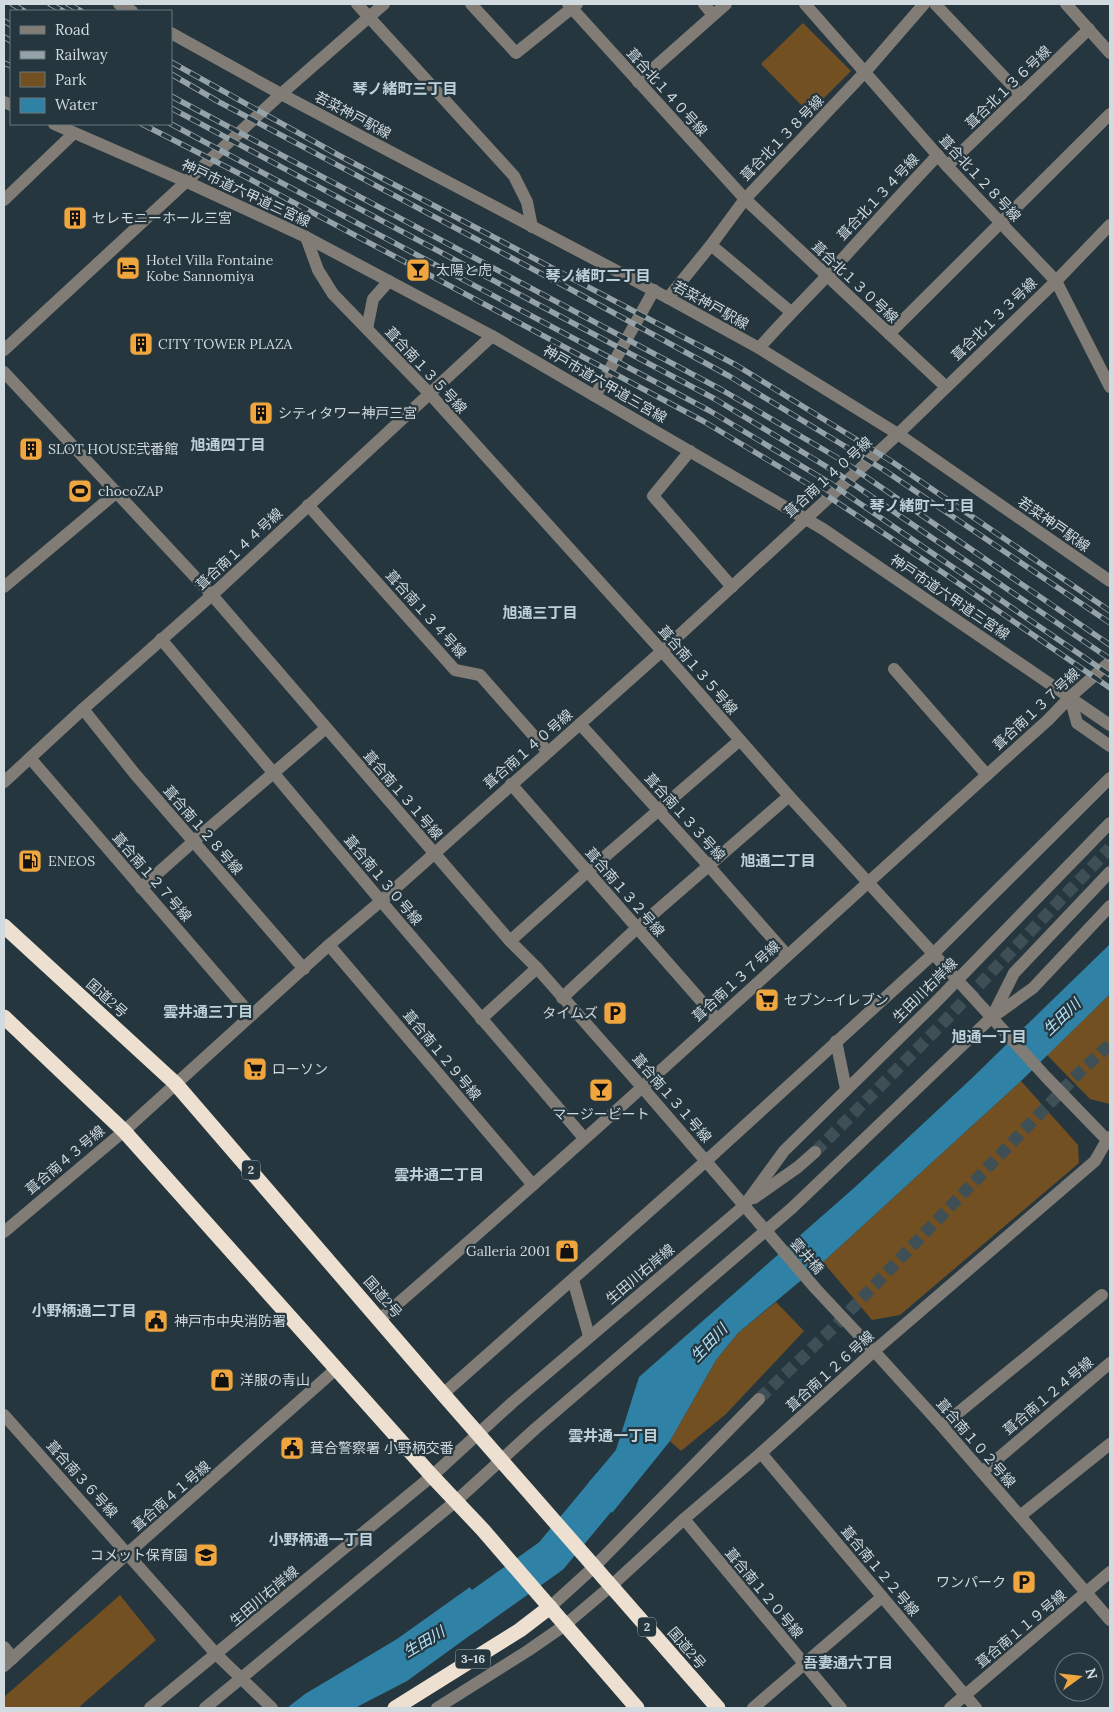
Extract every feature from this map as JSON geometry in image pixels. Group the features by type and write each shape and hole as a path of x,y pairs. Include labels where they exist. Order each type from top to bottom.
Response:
{"highway":[{"name":"国道2号","path":"4,926 175,1083 594,1568 718,1708"},
{"path":"4,1018 124,1131 432,1476 483,1530 637,1708"},
{"name":"3-16","path":"395,1708 520,1630 550,1607"}],"street":[{"path":"119,4 130,10"},
{"path":"357,4 514,176 527,202 532,227"},
{"path":"4,350 185,181 384,4"},
{"path":"471,4 516,53 572,5"},
{"path":"704,4 713,15"},
{"path":"638,82 726,4"},
{"name":"葺合北１２８号線","path":"805,4 947,166 1056,281 1110,387"},
{"name":"葺合北１３８号線","path":"668,298 712,245 745,199 865,72 924,4"},
{"path":"935,4 1021,95"},
{"path":"1066,4 1110,53"},
{"name":"葺合北１４０号線","path":"572,5 638,82 745,199"},
{"name":"葺合北１３６号線","path":"947,166 1089,29"},
{"name":"若菜神戸駅線","path":"172,34 281,94 654,290 759,348 898,434 1110,581"},
{"path":"888,334 1110,114"},
{"name":"神戸市道六甲道三宮線","path":"56,125 185,181 306,238 492,336 805,518 1110,725"},
{"path":"4,200 74,133"},
{"name":"葺合北１３４号線","path":"759,348 858,239 938,155"},
{"name":"葺合北１３０号線","path":"745,199 945,386"},
{"name":"葺合北１３３号線","path":"898,434 945,386 1056,281 1110,225"},
{"name":"葺合南１３５号線","path":"306,238 318,270 333,294 429,393 662,651 789,796 933,954 1047,1078 1109,1140"},
{"path":"712,245 791,312"},
{"name":"葺合南１３５号線","path":"367,329 373,299 389,281"},
{"path":"595,396 654,290"},
{"name":"葺合南１４４号線","path":"4,782 212,595 492,336"},
{"name":"葺合南１３１号線","path":"4,372 212,595 433,853 642,1086 776,1242"},
{"name":"葺合南１４０号線","path":"175,1083 662,651 898,434"},
{"path":"690,451 653,496 732,587"},
{"path":"4,587 117,492"},
{"name":"葺合南１３４号線","path":"308,505 454,670 480,675 548,752"},
{"name":"葺合南１３０号線","path":"161,640 584,1138"},
{"name":"葺合南１３７号線","path":"380,1319 533,1185 1110,662"},
{"path":"894,668 987,774"},
{"path":"1070,697 1078,723 1110,746"},
{"name":"葺合南１２８号線","path":"83,709 135,774 304,969"},
{"name":"葺合南１３３号線","path":"580,724 787,955"},
{"path":"141,888 326,728"},
{"path":"510,941 740,740"},
{"name":"葺合南１２７号線","path":"30,758 251,1015"},
{"path":"443,1394 706,1161 933,954 1110,778"},
{"name":"葺合南１３２号線","path":"511,784 716,1019"},
{"path":"562,998 637,928 789,796"},
{"name":"生田川右岸線","path":"150,1708 217,1655 432,1476 512,1402 744,1206 784,1151 957,980 1110,823"},
{"path":"992,1018 1014,974 1110,872"},
{"path":"205,1708 456,1501 535,1429 792,1208 992,1018 1033,988 1110,906"},
{"name":"葺合南１２９号線","path":"329,945 533,1185"},
{"path":"481,1019 536,968"},
{"path":"836,1041 846,1089"},
{"name":"葺合南４３号線","path":"6,1226 124,1131 175,1083"},
{"name":"葺合南１２６号線","path":"437,1708 565,1625 761,1453 874,1350 1095,1161 1109,1140"},
{"path":"744,1206 798,1167 815,1152"},
{"name":"雲井橋","path":"776,1242 816,1289"},
{"path":"573,1280 589,1336"},
{"name":"葺合南１０２号線","path":"816,1289 942,1426 1110,1620"},
{"path":"942,1426 1102,1295"},
{"name":"葺合南１２４号線","path":"982,1472 1110,1363"},
{"name":"葺合南４１号線","path":"9,1662 128,1553 336,1369"},
{"path":"550,1607 594,1568 759,1399"},
{"name":"葺合南３６号線","path":"4,1415 217,1655 269,1705"},
{"path":"1020,1516 1110,1444"},
{"name":"葺合南１２２号線","path":"761,1453 976,1708"},
{"name":"葺合南１２０号線","path":"684,1519 841,1708"},
{"name":"葺合南１１９号線","path":"950,1708 1110,1572"},
{"path":"753,1708 882,1597"},
{"path":"4,1647 9,1662"}],"green space":[{"path":"803,23 851,71 809,113 761,64"},
{"path":"1110,994 1110,1104 1090,1099 1047,1055"},
{"path":"1021,1081 1078,1145 1079,1163 900,1315 872,1320 823,1262"},
{"path":"776,1302 804,1331 726,1414 681,1451 670,1441 716,1360 738,1333"},
{"path":"120,1595 156,1640 78,1708 4,1708 4,1697"}],"water":[{"path":"1110,944 1110,994 1021,1081 823,1262 738,1333 716,1360 670,1441 612,1513 588,1483 615,1453 639,1377 854,1188 971,1079"},
{"path":"470,1587 494,1618 407,1681 355,1708 287,1708 305,1694 397,1639"}],"pier":[{"path":"587,1481 612,1513 611,1515 586,1485"},
{"path":"468,1585 471,1586 495,1616 494,1618"}],"waterway":[{"name":"生田川","path":"441,1632 551,1556 631,1460"}],"tunnel":[{"path":"815,1152 939,1027 1110,848"},
{"path":"759,1399 836,1325 1080,1072 1110,1044"}],"railway":[{"path":"12,4 22,10"},
{"path":"50,4 61,10"},
{"path":"68,4 79,10"},
{"path":"4,21 10,24"},
{"path":"4,37 10,40"},
{"path":"4,63 10,66"},
{"path":"172,63 340,156 736,365 891,461 1110,611"},
{"path":"172,75 219,102 729,376 884,470 1110,623"},
{"path":"172,97 722,390 843,461 1110,645"},
{"path":"172,109 715,399 837,473 1110,659"},
{"path":"144,125 244,176 703,421 823,493 942,572 1110,688"},
{"path":"172,125 710,411 830,483 1110,675"}],"place":[{"name":"セレモニーホール三宮","path":"75,218"},
{"name":"Hotel Villa Fontaine Kobe Sannomiya","path":"128,268"},
{"name":"太陽と虎","path":"418,270"},
{"name":"CITY TOWER PLAZA","path":"141,344"},
{"name":"シティタワー神戸三宮","path":"261,413"},
{"name":"SLOT HOUSE弐番館","path":"31,449"},
{"name":"chocoZAP","path":"80,491"},
{"name":"ENEOS","path":"30,861"},
{"name":"セブン-イレブン","path":"767,1000"},
{"name":"タイムズ","path":"615,1013"},
{"name":"ローソン","path":"255,1069"},
{"name":"マージービート","path":"601,1090"},
{"name":"Galleria 2001","path":"567,1251"},
{"name":"神戸市中央消防署","path":"156,1321"},
{"name":"洋服の青山","path":"222,1380"},
{"name":"葺合警察署 小野柄交番","path":"292,1448"},
{"name":"コメット保育園","path":"206,1555"},
{"name":"ワンパーク","path":"1024,1582"}],"district":[{"name":"琴ノ緒町三丁目","path":"405,89"},
{"name":"琴ノ緒町二丁目","path":"598,276"},
{"name":"旭通四丁目","path":"228,445"},
{"name":"琴ノ緒町一丁目","path":"922,506"},
{"name":"旭通三丁目","path":"540,613"},
{"name":"旭通二丁目","path":"778,861"},
{"name":"雲井通三丁目","path":"208,1012"},
{"name":"旭通一丁目","path":"989,1037"},
{"name":"雲井通二丁目","path":"439,1175"},
{"name":"小野柄通二丁目","path":"84,1311"},
{"name":"雲井通一丁目","path":"613,1436"},
{"name":"小野柄通一丁目","path":"321,1540"},
{"name":"吾妻通六丁目","path":"848,1663"}]}
